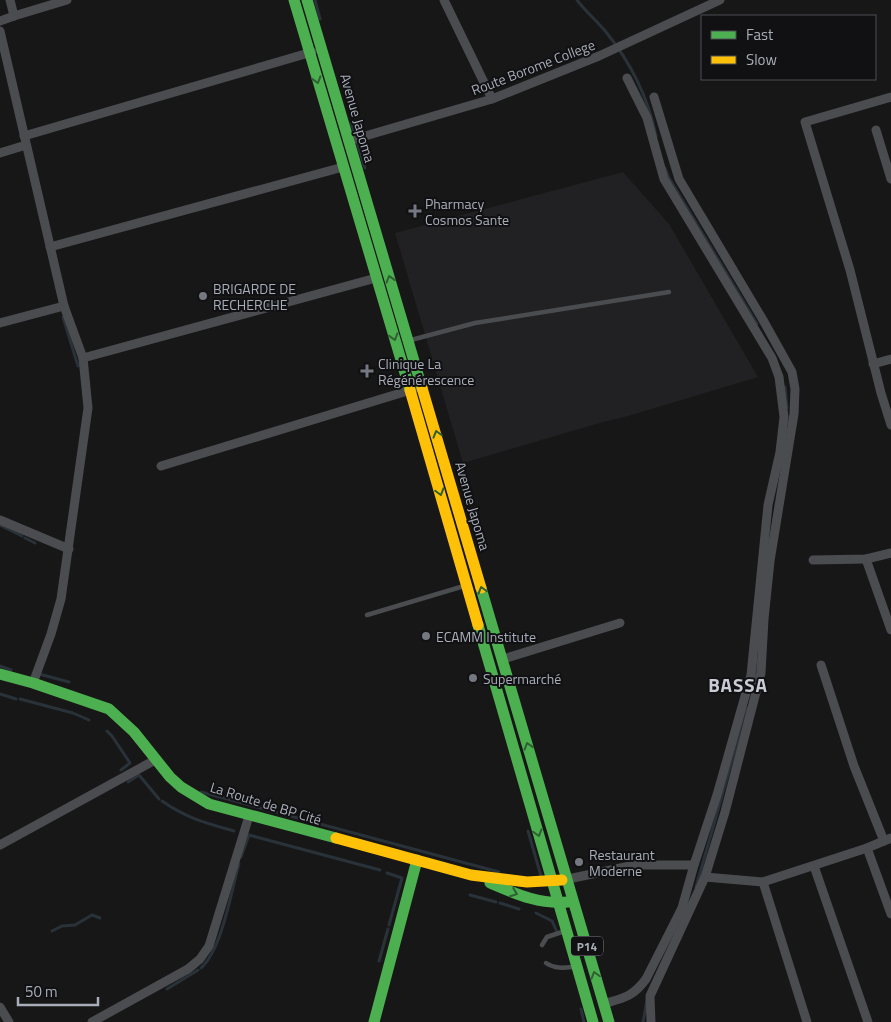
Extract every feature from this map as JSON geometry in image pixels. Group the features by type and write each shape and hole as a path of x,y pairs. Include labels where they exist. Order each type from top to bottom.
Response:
{"main road":[{"name":"Avenue Japoma","path":"294,0 410,390 593,1022"},
{"name":"Avenue Japoma","path":"307,0 609,1022"},
{"name":"La Route de BP Cité","path":"0,674 33,683 109,710 134,732 155,760 181,787 209,804 471,875 526,897 559,904 574,901"},
{"path":"374,1022 417,860"},
{"name":"La Route de BP Cité","path":"471,875 515,881 568,879"}],"street":[{"path":"10,0 14,16"},
{"path":"0,21 67,0"},
{"path":"444,0 492,99"},
{"name":"Route Borome College","path":"348,141 492,99 599,56 720,0"},
{"path":"0,31 64,306 83,358 87,388 88,420 61,599 51,634 33,683"},
{"path":"0,153 25,140 322,49"},
{"path":"603,1004 631,996 639,989 682,908 751,675 768,505 780,452 784,417 779,376 772,358 664,179 647,118 628,78"},
{"path":"651,1022 650,996 705,877 727,803 761,673 770,561 794,414 795,389 792,372 679,179 654,97"},
{"path":"891,97 805,122 850,270 873,364 891,425"},
{"path":"876,130 891,179"},
{"path":"50,247 343,167"},
{"path":"83,358 376,278"},
{"path":"0,323 64,306"},
{"path":"873,364 891,359"},
{"path":"161,466 422,386"},
{"path":"0,520 69,549"},
{"path":"812,560 866,559 891,553"},
{"path":"866,559 891,630"},
{"path":"503,659 620,623"},
{"path":"705,877 763,882 867,848 888,839 852,758 821,665"},
{"path":"0,845 155,760"},
{"path":"92,1022 188,969 200,959 210,946 249,816"},
{"path":"867,848 891,914"},
{"path":"568,879 635,866 694,864"},
{"path":"814,866 868,1022"},
{"path":"763,882 807,1022"},
{"path":"0,1007 9,1022"}],"lane":[{"path":"409,341 475,323 670,292"},
{"path":"367,614 467,585"},
{"path":"542,945 547,937 566,930"},
{"path":"546,963 560,969 577,967"}],"shaded area":[{"path":"623,172 669,224 758,377 463,463 395,233"}],"waterway":[{"path":"315,0 320,19"},
{"path":"577,0 606,32 631,68 643,94 656,136"},
{"path":"351,123 355,134"},
{"path":"357,142 365,168"},
{"path":"665,168 669,178 757,324"},
{"path":"63,317 78,366"},
{"path":"785,387 787,408"},
{"path":"0,525 22,536"},
{"path":"25,538 35,543"},
{"path":"756,678 757,659"},
{"path":"0,666 11,670"},
{"path":"39,674 69,682"},
{"path":"0,694 16,699"},
{"path":"20,699 73,713 89,720"},
{"path":"696,887 747,708"},
{"path":"107,731 130,763 121,770"},
{"path":"128,782 139,775 159,799"},
{"path":"201,792 499,872"},
{"path":"162,801 188,816 234,831"},
{"path":"528,831 541,876"},
{"path":"241,857 249,835 380,870"},
{"path":"201,968 215,948 239,864"},
{"path":"387,873 402,878 389,925"},
{"path":"470,895 496,902"},
{"path":"500,903 519,909"},
{"path":"536,913 552,921 557,932"},
{"path":"52,931 62,926 75,925 92,915 100,918"},
{"path":"379,961 388,929"},
{"path":"167,989 198,970"},
{"path":"643,1022 647,1000"},
{"path":"581,1009 584,1022"}],"traffic: fast":[{"path":"294,0 410,390"},
{"path":"307,0 422,388"},
{"path":"481,588 609,1022"},
{"path":"478,625 593,1022"},
{"path":"0,674 33,683 109,709 134,732 170,777 181,787 209,804 336,838"},
{"path":"374,1022 417,860"},
{"path":"490,883 519,895 538,900 568,902"}],"traffic: slow":[{"path":"422,388 481,588"},
{"path":"410,390 478,625"},
{"path":"336,838 471,875 527,882 562,880"}],"place":[{"name":"Pharmacy Cosmos Sante","path":"415,211"},
{"name":"BRIGARDE DE RECHERCHE","path":"203,296"},
{"name":"Clinique La Régénérescence","path":"367,371"},
{"name":"ECAMM Institute","path":"426,636"},
{"name":"Supermarché","path":"473,678"},
{"name":"Restaurant Moderne","path":"579,862"}],"district":[{"name":"BASSA","path":"738,684"}]}
